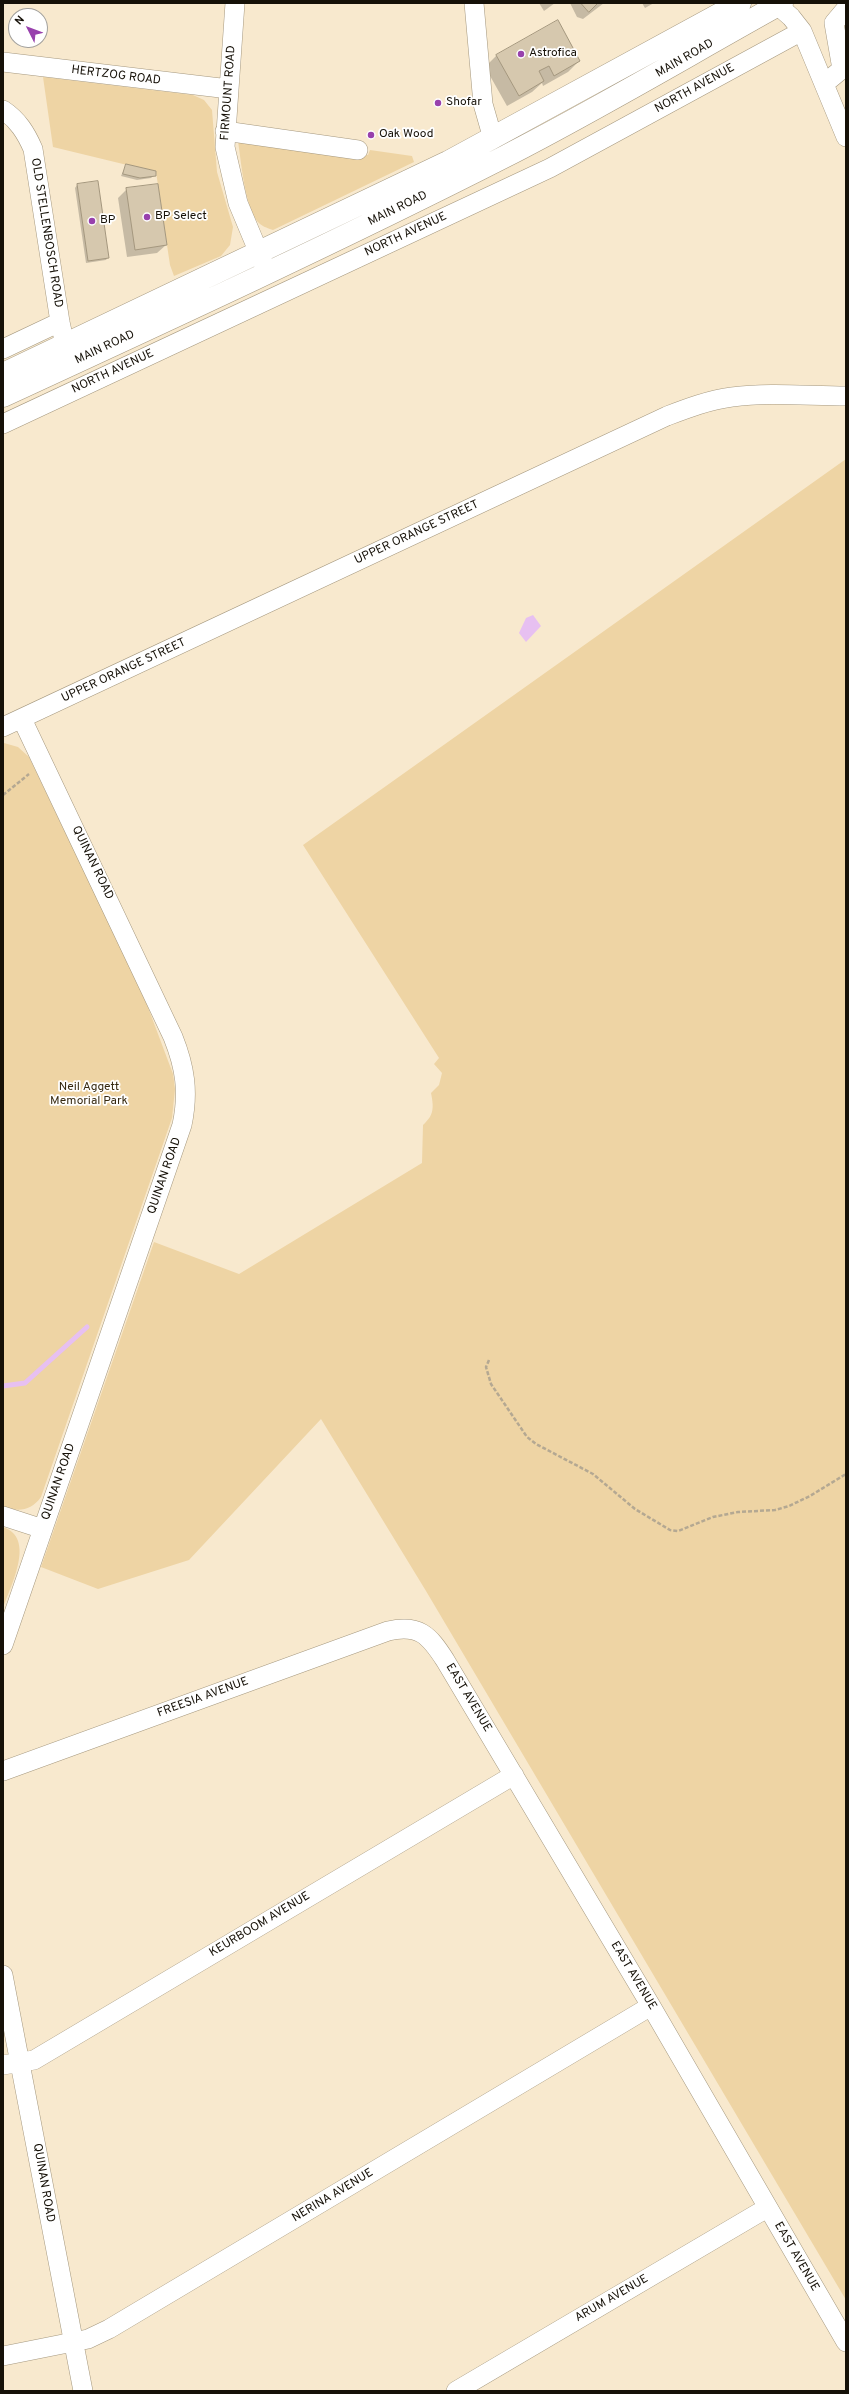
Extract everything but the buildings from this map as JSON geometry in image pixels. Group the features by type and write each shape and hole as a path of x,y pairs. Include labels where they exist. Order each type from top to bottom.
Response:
{"main road":[{"name":"MAIN ROAD","path":"263,263 493,139 740,3"},
{"name":"MAIN ROAD","path":"3,396 69,354 263,263 507,155 645,81 779,4"},
{"name":"MAIN ROAD","path":"3,374 69,354"}],"street":[{"name":"FIRMOUNT ROAD","path":"235,3 225,146 238,203 263,263"},
{"path":"474,3 482,104 493,139"},
{"path":"779,4 802,31 846,137"},
{"path":"824,84 842,69 834,23 845,10"},
{"name":"NORTH AVENUE","path":"3,424 550,168 802,31"},
{"name":"HERTZOG ROAD","path":"3,62 229,89"},
{"name":"OLD STELLENBOSCH ROAD","path":"3,110 18,122 27,135 33,149 60,322 69,354"},
{"path":"225,131 358,150"},
{"path":"3,349 60,322"},
{"name":"UPPER ORANGE STREET","path":"3,727 667,416 700,404 732,397 765,395 846,396"},
{"name":"QUINAN ROAD","path":"3,1645 182,1125 187,1089 182,1061 173,1036 22,719"},
{"path":"3,1516 43,1529"},
{"name":"FREESIA AVENUE","path":"3,1771 388,1631 404,1629"},
{"name":"EAST AVENUE","path":"404,1629 418,1631 435,1644 651,2006 846,2342"},
{"name":"KEURBOOM AVENUE","path":"3,2065 34,2060 514,1775"},
{"name":"QUINAN ROAD","path":"3,1974 83,2391"},
{"name":"NERINA AVENUE","path":"3,2356 88,2339 109,2329 651,2006"},
{"name":"ARUM AVENUE","path":"456,2391 767,2208"}],"path":[{"path":"3,795 30,774 42,761"},
{"path":"489,1360 486,1367 491,1384 527,1437 536,1444 593,1474 635,1509 670,1530 678,1531 713,1517 738,1512 775,1510 789,1506 810,1496 846,1474"}],"green space":[{"path":"43,77 193,95 204,100 212,110 217,172 233,227 230,245 221,256 174,276 170,265 156,172 53,147"},
{"path":"238,141 368,155 370,150 412,156 414,162 273,230 266,228 257,221 249,205 244,183"},
{"path":"846,459 846,2300 426,1591 321,1419 189,1560 98,1589 41,1567 154,1242 239,1274 422,1163 423,1125 431,1114 433,1103 431,1093 439,1085 442,1073 434,1064 439,1058 303,845"},
{"name":"Neil Aggett Memorial Park","path":"4,743 18,747 29,757 143,994 173,1074 175,1089 172,1118 41,1497 29,1508 19,1510 3,1507"},
{"path":"3,1527 13,1533 18,1541 20,1551 15,1575 3,1608"}],"shaded area":[{"path":"533,615 541,626 526,642 519,633 526,618"}],"waterway":[{"path":"3,1386 25,1383 87,1327"}],"place":[{"name":"Astrofica","path":"521,54"},
{"name":"Shofar","path":"438,103"},
{"name":"Oak Wood","path":"371,135"},
{"name":"BP Select","path":"147,217"},
{"name":"BP","path":"92,221"}]}
